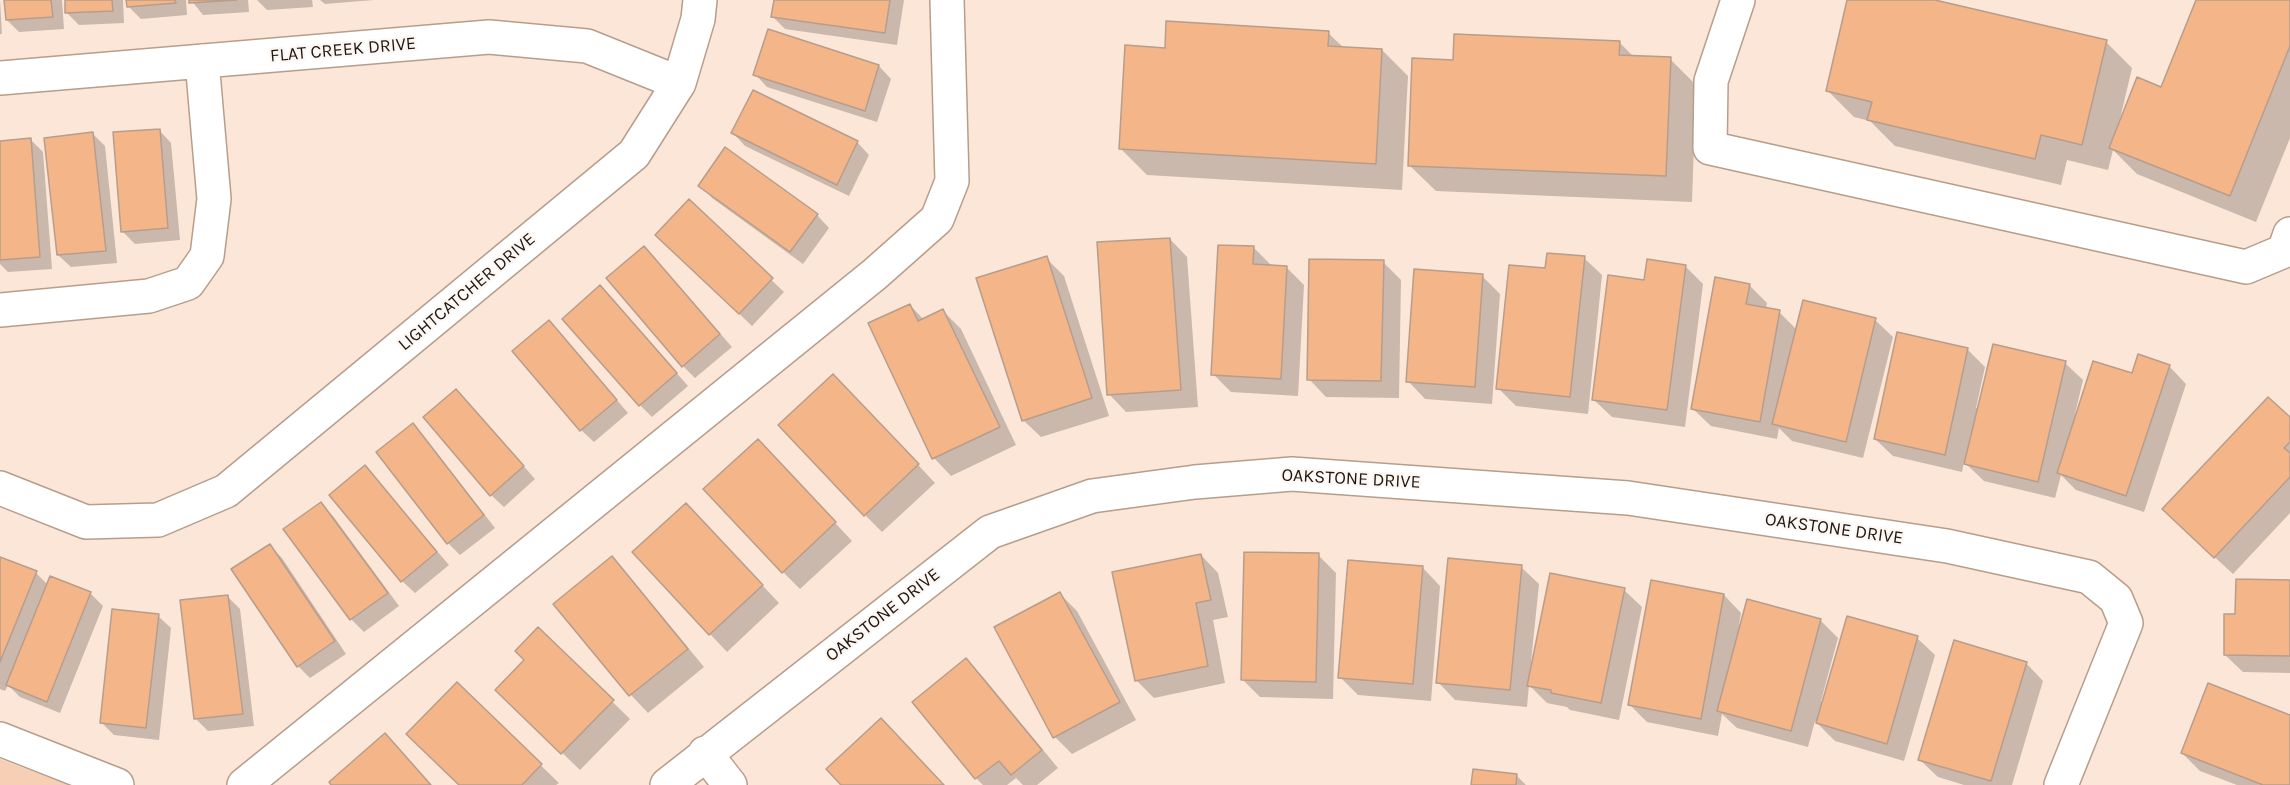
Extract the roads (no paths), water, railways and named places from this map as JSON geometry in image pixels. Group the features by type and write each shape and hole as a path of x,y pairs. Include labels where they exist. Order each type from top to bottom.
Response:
{"street":[{"name":"LIGHTCATCHER DRIVE","path":"0,488 86,522 159,520 226,491 634,154 679,83 698,19 700,0"},
{"path":"244,785 875,274 937,219 952,181 947,0"},
{"path":"1727,3 1711,81 1710,148 2246,267 2283,251 2290,234"},
{"name":"FLAT CREEK DRIVE","path":"0,78 489,37 587,46 679,83"},
{"path":"0,310 149,296 188,283 207,255 214,199 202,61"},
{"name":"OAKSTONE DRIVE","path":"667,785 990,532 1092,496 1195,482 1292,474 1628,498 1947,546 2089,578 2116,599 2126,623 2061,785"},
{"path":"0,739 117,785"},
{"path":"705,753 730,785"}]}
